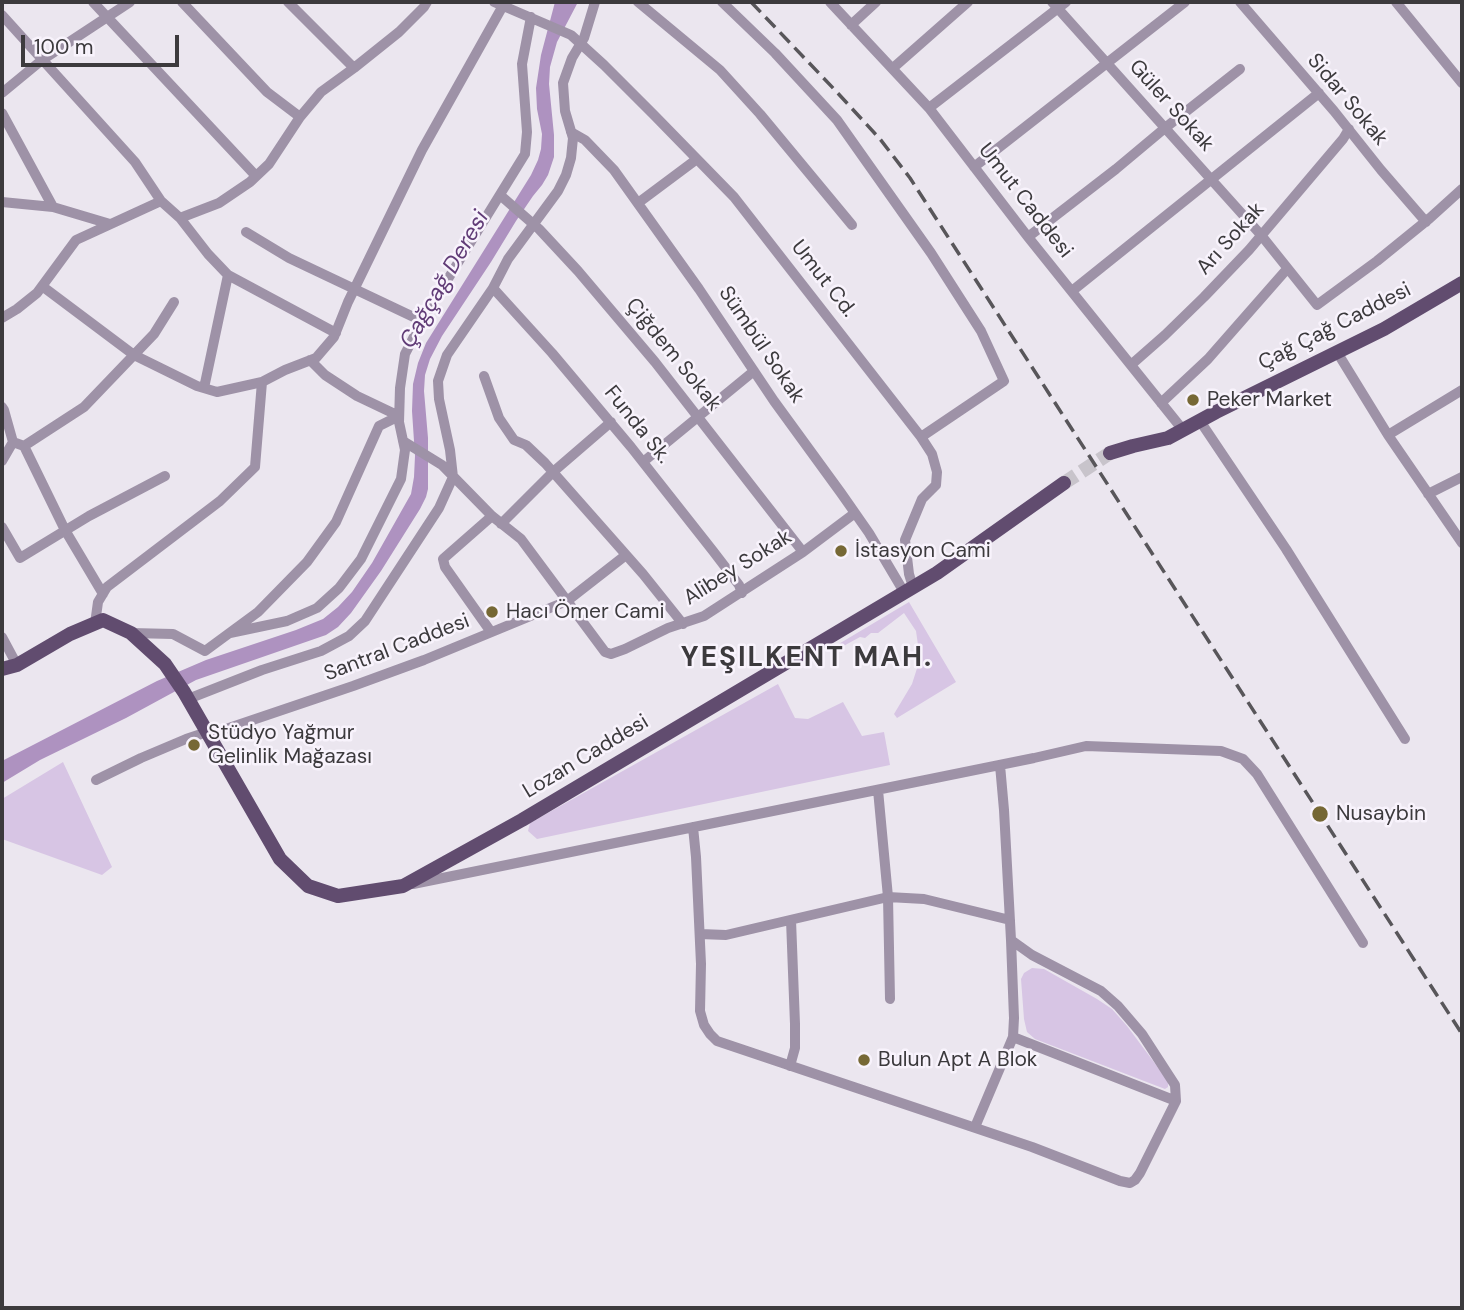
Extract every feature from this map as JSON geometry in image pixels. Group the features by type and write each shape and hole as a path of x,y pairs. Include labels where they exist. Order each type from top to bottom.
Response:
{"main road":[{"name":"Çağ Çağ Caddesi","path":"1110,453 1168,438 1384,330 1462,283"},
{"name":"Lozan Caddesi","path":"131,633 165,664 186,695 280,859 308,886 338,896 403,886 522,820 937,573 1065,483"},
{"path":"2,669 17,665 70,634 103,620 131,633"}],"street":[{"path":"93,2 256,176"},
{"path":"2,93 42,60 130,2"},
{"path":"182,2 267,92 300,117"},
{"path":"288,2 354,68"},
{"path":"180,218 219,203 256,176 269,164 300,117 321,92 399,32 427,2"},
{"path":"186,695 321,651 349,636 365,621 439,508 453,477 438,381 447,355 493,288 530,222 558,191 566,175 572,158 573,138 565,111 563,83 572,58 584,38 595,2"},
{"path":"638,2 720,70 852,225"},
{"path":"722,2 775,53 837,120 938,263 981,331 1004,381 922,436"},
{"name":"Umut Caddesi","path":"830,2 929,108 1028,237 1183,430"},
{"path":"851,25 876,2"},
{"path":"893,68 968,2"},
{"path":"974,167 1185,2"},
{"name":"Sidar Sokak","path":"1240,2 1426,222"},
{"path":"1396,2 1462,83"},
{"path":"42,286 134,355 216,392 262,382 316,358 334,337 422,150 501,3"},
{"name":"Umut Cd.","path":"501,3 570,36 604,65 734,197 922,436 932,454 937,472 936,485 922,499 905,540 908,590"},
{"path":"929,108 1059,4"},
{"name":"Güler Sokak","path":"1059,4 1107,63 1261,235 1317,305 1426,222"},
{"path":"2,15 135,162 161,201 180,218 228,275 336,333"},
{"path":"230,633 287,621 317,608 339,588 360,559 401,479 405,450 399,416 405,354 422,321 503,198 525,154 527,132 522,64 531,17"},
{"path":"1028,237 1240,69"},
{"path":"1072,291 1319,93"},
{"path":"2,113 53,207"},
{"name":"Arı Sokak","path":"1132,364 1204,297 1261,235 1349,129"},
{"name":"Sümbül Sokak","path":"571,132 585,140 614,170 908,590"},
{"path":"638,203 697,159"},
{"path":"1426,222 1462,189"},
{"name":"Çiğdem Sokak","path":"503,198 578,271 655,362 803,552"},
{"path":"2,318 37,293 76,240 161,201"},
{"path":"2,202 53,207 110,224"},
{"path":"246,232 289,258 422,321"},
{"path":"1161,403 1208,359 1287,269"},
{"path":"204,388 228,275"},
{"name":"Funda Sk.","path":"493,288 611,422 713,551 742,593"},
{"path":"2,461 19,444 83,407 154,334 174,302"},
{"path":"1337,352 1388,435 1462,543"},
{"path":"310,360 325,375 357,396 399,416"},
{"path":"643,462 754,371"},
{"path":"484,376 499,418 514,440 526,445 553,472 683,624"},
{"path":"95,624 98,602 107,587 220,501 255,467 262,382"},
{"path":"1388,435 1462,390"},
{"path":"2,407 65,530 103,594"},
{"path":"131,633 173,634 205,651 258,612 307,562 336,522 379,426 399,416"},
{"path":"1200,421 1286,549 1405,739"},
{"path":"491,632 445,567 443,559 496,520 611,422"},
{"name":"Alibey Sokak","path":"403,441 442,465 496,520 521,539 605,652 611,654 668,628 704,617 803,552 855,513"},
{"path":"2,527 20,558 65,530 165,476"},
{"path":"1428,494 1462,477"},
{"name":"Santral Caddesi","path":"96,780 141,758 207,732 220,731 353,687 567,601 626,555"},
{"path":"2,637 17,665"},
{"path":"403,886 1086,746 1221,751 1242,760 1257,774 1363,943"},
{"path":"975,1128 1013,1037 1011,940 1000,765"},
{"path":"878,790 888,897 890,999"},
{"path":"693,827 700,934 700,1011 704,1025 718,1041 1032,1147 1130,1183 1140,1173 1176,1101 1175,1085 1142,1034 1118,1006 1101,991 1032,955 1011,940"},
{"path":"700,934 726,935 888,897 924,899 1010,920"},
{"path":"790,1066 795,1048 791,920"},
{"path":"1013,1037 1176,1101"}],"shaded area":[{"path":"555,2 578,2 557,42 550,67 554,157 542,185 516,221 430,359 424,391 428,489 420,509 381,571 351,613 326,635 196,680 40,760 2,783 2,761 157,681 206,660 323,619 352,592 372,563 411,494 415,456 413,384 426,343 538,160 542,134 536,88 541,55"},
{"path":"909,602 956,682 897,718 894,714 912,684 920,659 916,631 904,613 878,633 860,637 838,649 837,645"},
{"path":"778,684 795,718 808,719 843,702 862,736 884,732 890,765 537,839 528,831 530,823"},
{"path":"63,762 112,867 102,875 2,839 2,799"},
{"path":"1032,968 1044,969 1112,1009 1168,1081 1168,1087 1165,1089 1035,1039 1027,1032 1021,979 1024,973"}],"tunnel":[{"path":"1064,483 1110,453"}],"railway":[{"path":"751,2 880,139 910,178 1462,1034"}],"place":[{"name":"Peker Market","path":"1193,400"},
{"name":"İstasyon Cami","path":"841,551"},
{"name":"Hacı Ömer Cami","path":"492,612"},
{"name":"Stüdyo Yağmur Gelinlik Mağazası","path":"194,745"},
{"name":"Nusaybin","path":"1320,814"},
{"name":"Bulun Apt A Blok","path":"864,1060"}],"district":[{"name":"YEŞILKENT MAH.","path":"807,659"}],"water label":[{"name":"Çağçağ Deresi","path":"445,280"}]}
